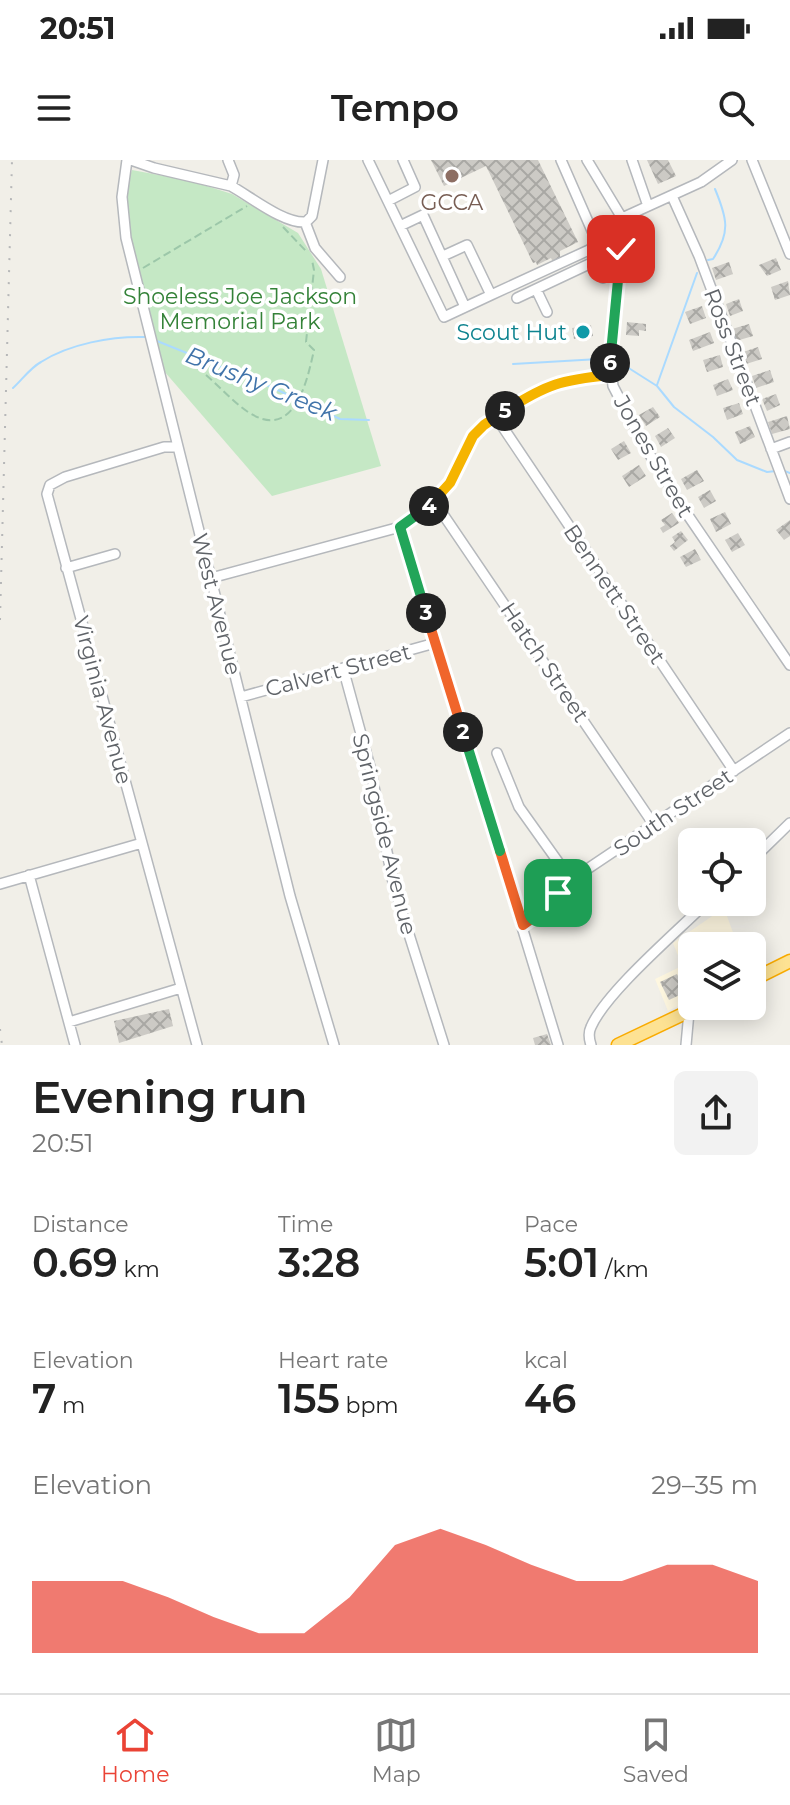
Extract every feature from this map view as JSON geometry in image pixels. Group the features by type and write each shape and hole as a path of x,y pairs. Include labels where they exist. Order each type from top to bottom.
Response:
{"highway":[{"path":"766,973 790,961"},
{"path":"618,1045 678,1017"}],"street":[{"path":"129,160 231,186 287,219 308,219"},
{"name":"West Avenue","path":"129,160 122,197 126,238 290,896 334,1045"},
{"path":"228,160 234,175 231,186"},
{"path":"323,160 308,219 315,248 340,277"},
{"path":"368,160 444,317 591,249 595,241 561,160"},
{"path":"388,201 415,187 403,160"},
{"path":"587,160 622,218 713,175 732,160"},
{"path":"632,160 648,206"},
{"path":"752,160 790,254"},
{"name":"Ross Street","path":"672,196 699,256 790,499"},
{"path":"400,226 423,215 465,307"},
{"name":"Jones Street","path":"622,218 610,375 621,404 683,508 790,665"},
{"path":"443,256 467,245 491,295"},
{"path":"517,298 621,249"},
{"path":"603,257 603,278"},
{"path":"536,289 547,312"},
{"path":"211,578 400,527 422,513 450,483 473,436 496,417 545,386 610,375"},
{"name":"Bennett Street","path":"496,417 734,771"},
{"path":"771,449 790,442"},
{"name":"Virginia Avenue","path":"178,447 164,447 65,477 50,485 47,498 197,1045"},
{"name":"Hatch Street","path":"434,501 654,825"},
{"path":"400,527 558,1045"},
{"path":"66,568 115,554"},
{"name":"Calvert Street","path":"241,697 435,643"},
{"name":"Springside Avenue","path":"343,668 370,767 394,887 444,1045"},
{"name":"South Street","path":"523,925 542,911 571,880 790,733"},
{"path":"497,753 519,807 571,880"},
{"path":"766,846 790,823"},
{"path":"0,884 142,843"},
{"path":"29,875 75,1045"},
{"path":"591,1045 591,1026 613,996 693,916"},
{"path":"69,1022 181,988"},
{"path":"686,1045 692,1020"}],"path":[{"path":"138,271 249,205"},
{"path":"206,375 260,418 274,420 288,415 302,392 314,350 306,342 314,261 287,229 274,221"}],"shaded area":[{"path":"712,916 727,916 733,932 689,932"},
{"path":"678,940 678,956 673,943"},
{"path":"678,968 678,1006 668,1011 655,979"}],"green space":[{"name":"Shoeless Joe Jackson Memorial Park","path":"132,170 191,181 232,194 298,233 321,269 381,466 272,496 164,371 130,241 126,188"}],"building":[{"path":"431,160 538,160 578,242 560,251 560,260 553,262 551,258 537,265 533,263 486,166 444,186"},
{"path":"647,160 668,160 676,176 658,184"},
{"path":"776,258 781,270 767,276 759,265"},
{"path":"729,262 733,274 716,280 712,268"},
{"path":"788,281 790,295 775,300 771,287"},
{"path":"739,299 743,311 730,316 726,304"},
{"path":"702,306 706,318 690,324 685,312"},
{"path":"627,322 646,324 646,331 639,330 639,336 626,335"},
{"path":"749,324 753,336 736,341 732,329"},
{"name":"Scout Hut","path":"591,325 593,336 574,339 572,328"},
{"path":"710,332 714,343 693,351 689,340"},
{"path":"758,347 762,359 746,364 743,352"},
{"path":"720,355 723,367 707,372 703,360"},
{"path":"770,370 774,382 756,388 752,376"},
{"path":"728,379 733,390 717,396 713,385"},
{"path":"776,394 780,405 767,411 762,399"},
{"path":"739,403 743,414 727,420 723,408"},
{"path":"653,407 660,417 646,426 639,415"},
{"path":"787,416 790,429 772,434 768,422"},
{"path":"750,426 755,437 740,444 735,432"},
{"path":"668,428 675,438 661,447 655,436"},
{"path":"624,441 631,453 618,460 611,449"},
{"path":"639,465 646,476 629,487 622,476"},
{"path":"697,470 704,481 687,490 681,479"},
{"path":"710,490 716,501 704,508 698,497"},
{"path":"725,512 731,524 716,532 710,519"},
{"path":"672,513 679,523 663,533 660,528 665,525 661,520"},
{"path":"790,520 790,536 784,540 776,530"},
{"path":"681,531 688,540 674,551 670,546 675,542 672,537"},
{"path":"738,533 745,545 732,552 725,540"},
{"path":"695,549 701,560 686,567 680,557"},
{"path":"677,974 678,996 669,1000 660,982"},
{"path":"169,1009 173,1026 119,1043 114,1021"},
{"path":"547,1034 551,1045 535,1045 533,1038"}],"waterway":[{"path":"708,260 713,259 725,233 722,208 715,189"},
{"path":"657,385 697,273"},
{"name":"Brushy Creek","path":"13,388 37,365 64,350 105,340 145,337"},
{"name":"Brushy Creek","path":"157,341 340,419 369,420"},
{"name":"Brushy Creek","path":"513,364 599,359"},
{"name":"Brushy Creek","path":"616,360 657,386 674,407 737,460 767,472 776,471"},
{"name":"Brushy Creek","path":"782,470 790,473"}],"railway":[{"path":"0,620 12,160"},
{"path":"0,1029 2,1045"}],"place":[{"name":"GCCA","path":"452,176"},
{"name":"Scout Hut","path":"583,332"}],"route":[{"path":"558,893 542,911 523,925 400,527 422,513 445,489 455,475 469,442 484,425 545,386 610,375 621,249"}]}
